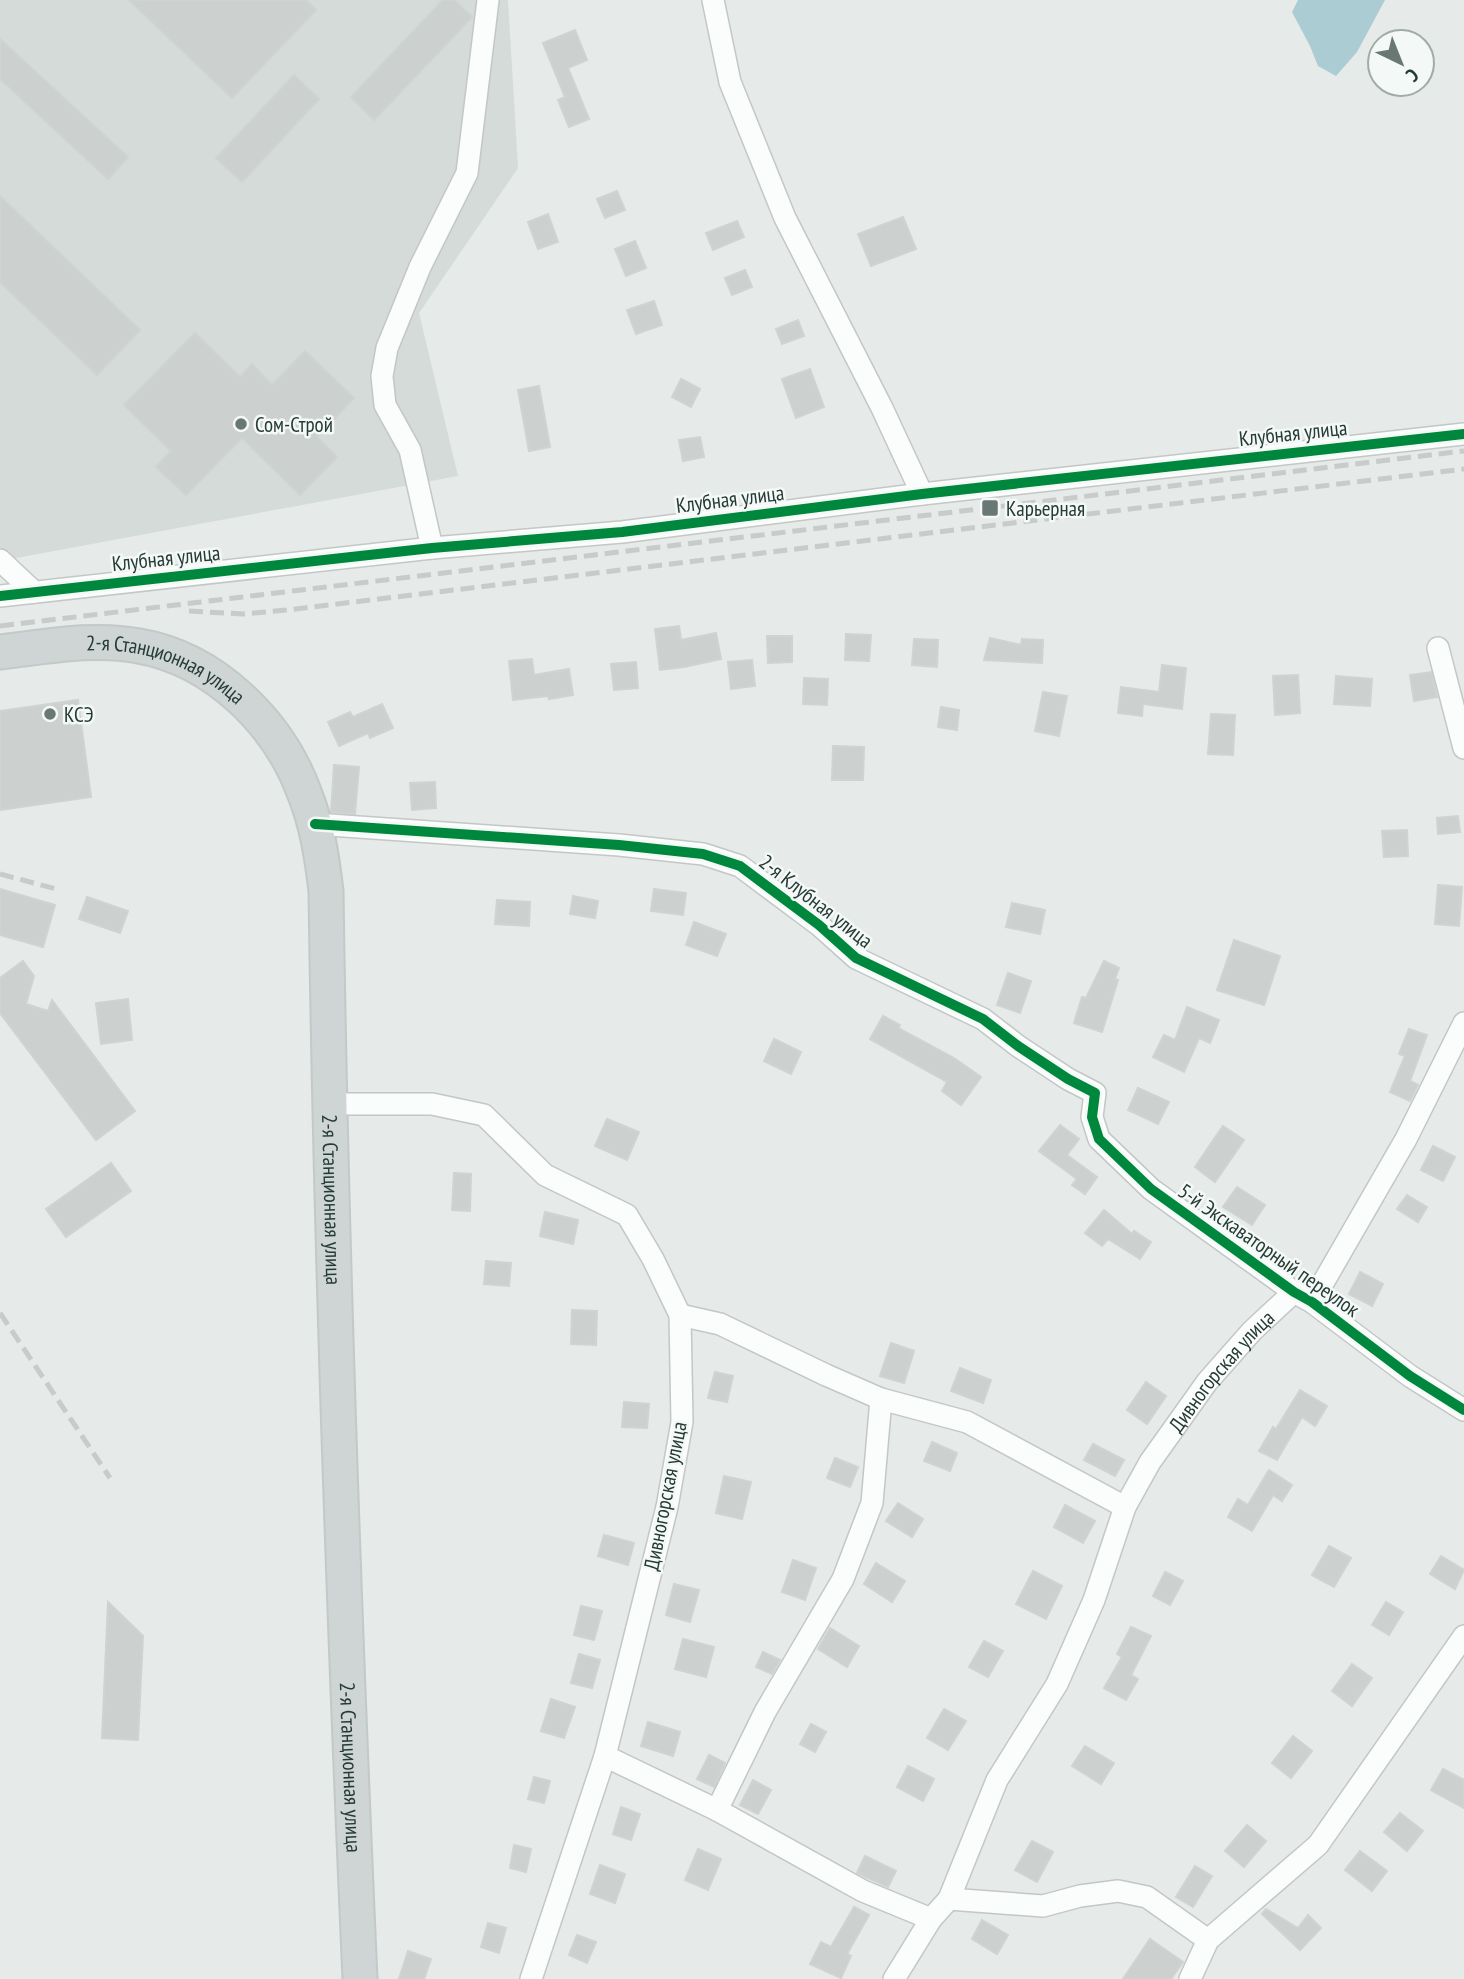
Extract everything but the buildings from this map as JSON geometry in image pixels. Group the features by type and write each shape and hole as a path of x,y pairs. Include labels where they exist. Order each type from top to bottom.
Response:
{"main road":[{"name":"2-я Станционная улица","path":"0,652 93,642 138,645 177,656 226,686 259,717 282,749 304,790 315,824 326,891 329,1104 346,1662 360,1979"}],"street":[{"path":"432,548 410,450 385,405 382,376 387,348 420,267 467,173 488,0"},
{"path":"713,0 730,82 785,218 882,408 922,494"},
{"name":"Клубная улица","path":"0,596 432,548 622,532 922,494 1464,433"},
{"path":"0,561 34,592"},
{"path":"1438,648 1464,748"},
{"name":"2-я Клубная улица","path":"315,824 619,845 703,854 740,866 818,925 856,958 983,1019 1018,1046 1068,1079 1095,1093"},
{"name":"Дивногорская улица","path":"894,1979 932,1919 949,1899 997,1780 1057,1684 1094,1600 1125,1507 1150,1462 1208,1382 1252,1331 1303,1297 1406,1139 1464,1023"},
{"name":"5-й Экскаваторный переулок","path":"1095,1093 1092,1117 1099,1139 1151,1189 1410,1376 1464,1410"},
{"name":"Дивногорская улица","path":"329,1104 432,1104 484,1115 545,1175 627,1215 653,1259 680,1315 682,1422 667,1507 605,1756 531,1979"},
{"path":"680,1315 720,1324 881,1399 967,1422 1125,1507"},
{"path":"717,1810 765,1712 843,1579 872,1503 881,1399"},
{"path":"1190,1979 1208,1940 1318,1845 1464,1636"},
{"path":"605,1756 717,1810 863,1891 932,1919"},
{"path":"949,1899 1043,1906 1080,1896 1118,1891 1147,1897 1208,1940"}],"shaded area":[{"path":"0,0 508,0 518,168 419,313 458,476 0,561"}],"water":[{"path":"1298,0 1385,0 1370,28 1366,28 1366,35 1357,52 1336,76 1318,66 1292,12"}],"railway":[{"path":"0,626 1464,451"},
{"path":"189,611 243,614 287,610 1464,469"},
{"path":"0,874 60,890"},
{"path":"0,1313 110,1478"}],"cycle path":[{"path":"0,596 432,548 622,532 922,494 1464,434"},
{"path":"315,824 619,845 703,854 740,866 819,925 856,958 983,1019 1018,1046 1068,1079 1095,1093 1092,1117 1099,1139 1151,1189 1294,1292 1312,1302 1410,1376 1464,1410"}],"place":[{"name":"Сом-Строй","path":"241,424"},
{"name":"Карьерная","path":"990,508"},
{"name":"КСЭ","path":"50,714"}]}
